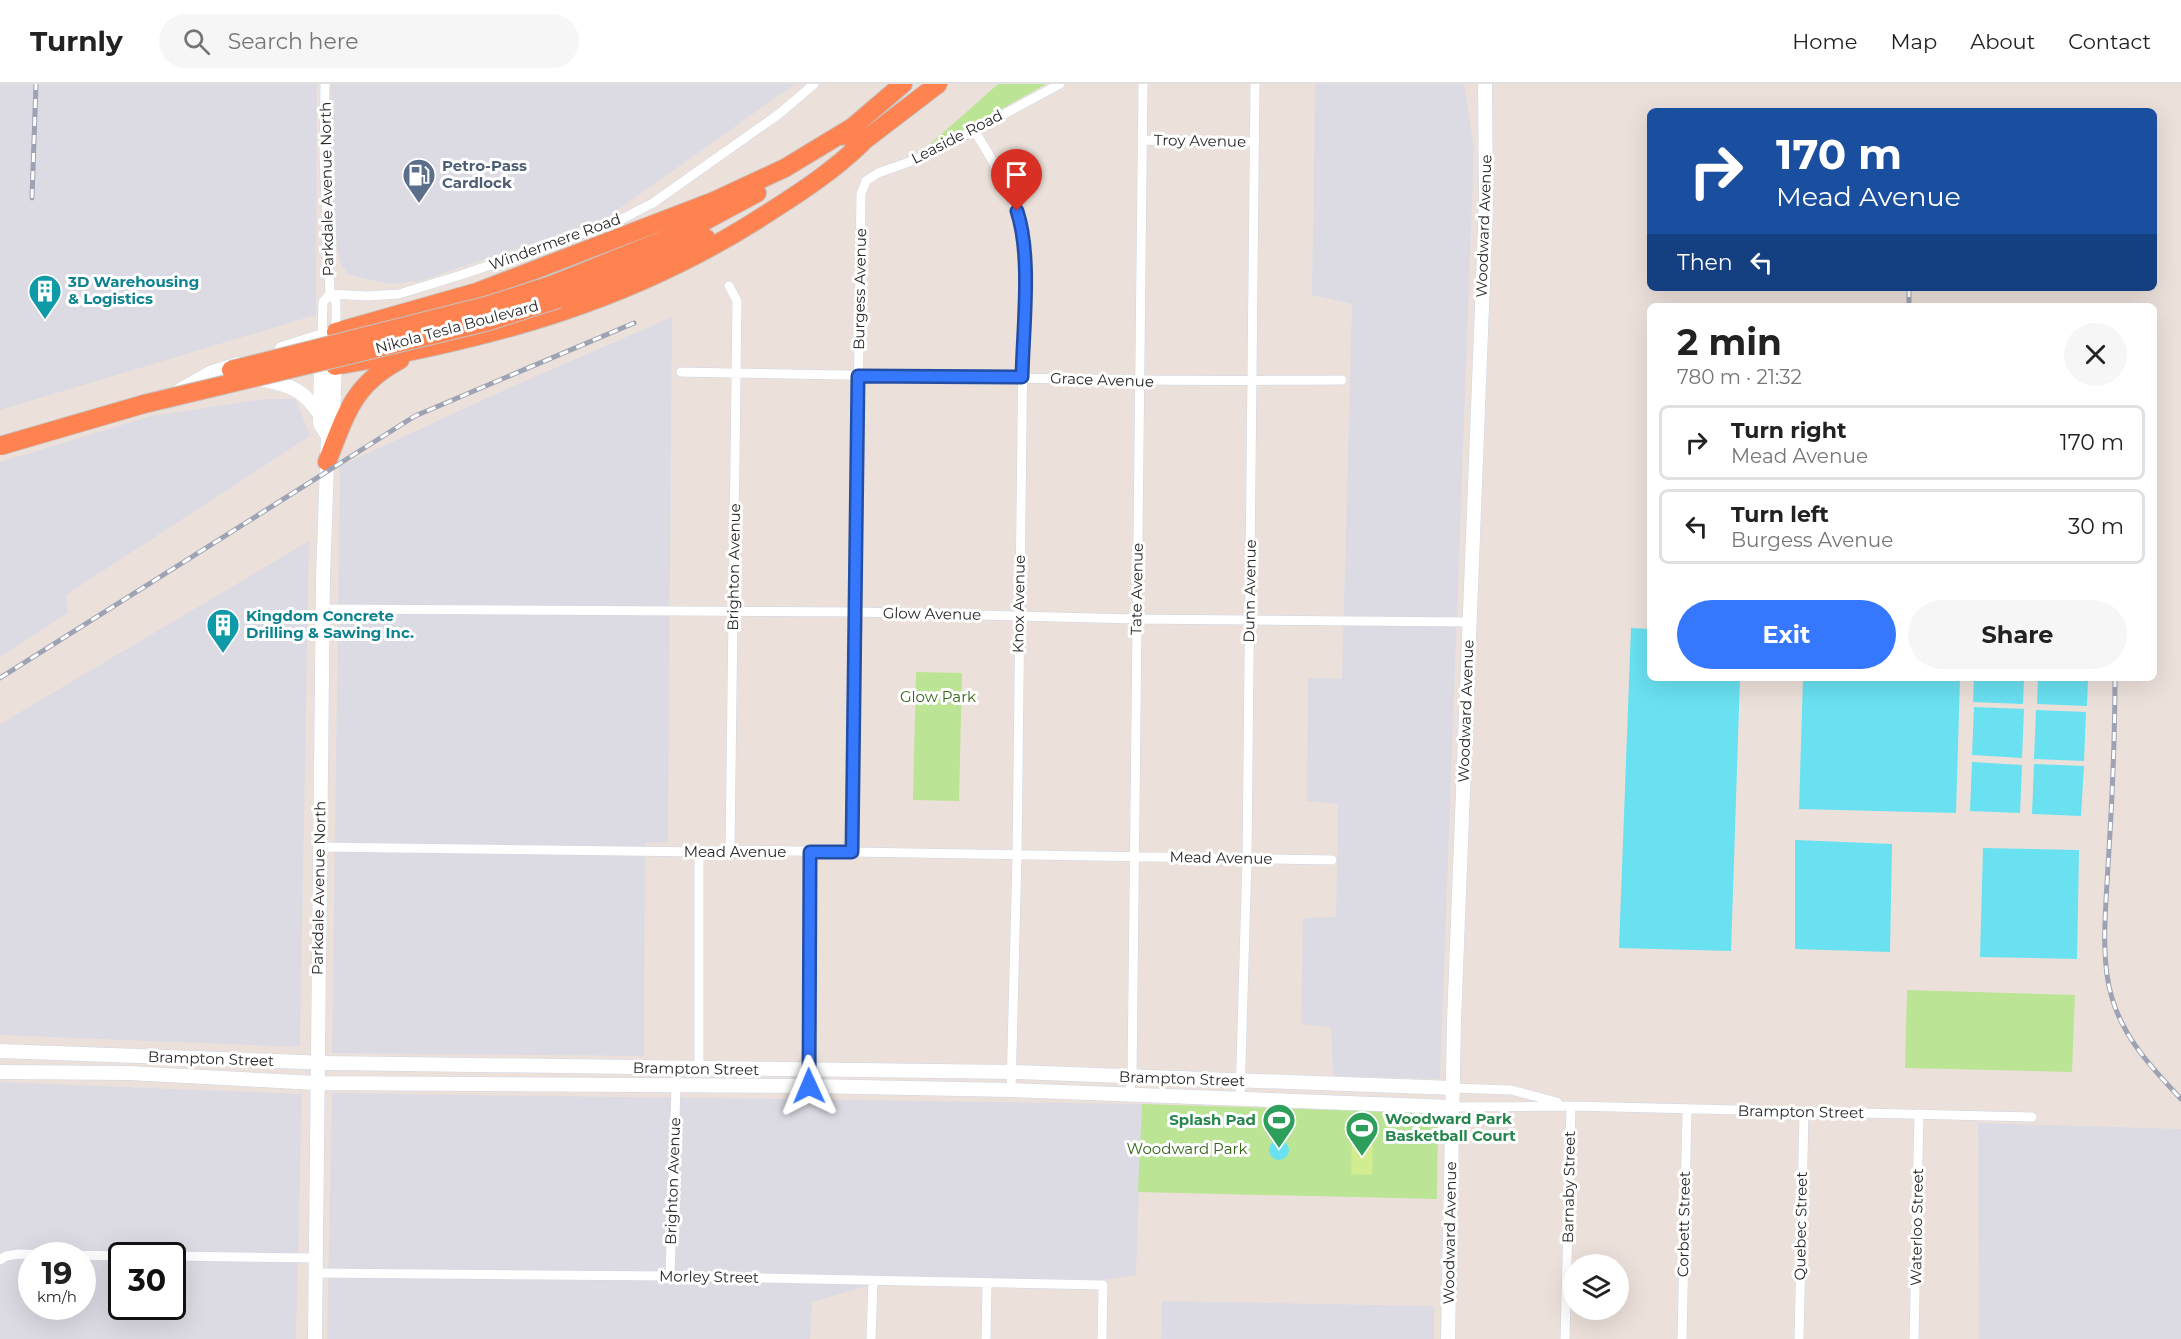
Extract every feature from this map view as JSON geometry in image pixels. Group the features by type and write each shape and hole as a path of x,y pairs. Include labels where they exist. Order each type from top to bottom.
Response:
{"highway":[{"name":"Nikola Tesla Boulevard","path":"0,446 144,404 486,322 556,292 730,209 791,172 851,128 903,84"},
{"name":"Nikola Tesla Boulevard","path":"0,434 263,361 489,305 556,292 694,244 737,221 862,143 938,84"},
{"path":"328,351 403,314 477,292 714,201 784,168 851,128"},
{"path":"327,462 341,426 363,385 378,372 431,347 557,315 664,273 723,242 821,179 862,143"},
{"path":"328,351 431,347"}],"main road":[{"name":"Woodward Avenue","path":"1448,1339 1452,1107 1485,204 1485,84"},
{"path":"180,390 214,390 264,380 328,351"},
{"path":"214,390 328,351"},
{"path":"0,441 180,390 210,373 328,351"},
{"name":"Parkdale Avenue North","path":"328,351 320,415 320,424 328,436"},
{"name":"Parkdale Avenue North","path":"315,1339 316,1062 323,609 328,436 333,424 328,351"},
{"path":"264,380 294,387 311,400 320,415"},
{"name":"Brampton Street","path":"0,1051 316,1062 699,1070 1013,1072 1453,1088"},
{"path":"125,1056 129,1073"},
{"name":"Brampton Street","path":"0,1072 129,1073 316,1083 809,1086 1011,1090 1452,1107"}],"street":[{"name":"Parkdale Avenue North","path":"325,84 324,156 330,294 336,302 328,351"},
{"name":"Windermere Road","path":"330,294 399,294 616,222 653,203 779,114 814,84"},
{"name":"Leaside Road","path":"861,194 866,181 878,172 927,156 1060,84"},
{"name":"Tate Avenue","path":"1129,1094 1132,1078 1143,84"},
{"name":"Dunn Avenue","path":"1240,1098 1247,858 1255,84"},
{"name":"Knox Avenue","path":"974,130 1011,195 1022,227 1017,856 1011,1090"},
{"name":"Troy Avenue","path":"1144,140 1255,142"},
{"name":"Burgess Avenue","path":"852,852 861,194"},
{"name":"Brighton Avenue","path":"729,286 736,301 730,850"},
{"name":"Parkdale Avenue North","path":"328,351 323,302 330,294"},
{"name":"Grace Avenue","path":"681,372 1022,377 1141,382 1342,380"},
{"name":"Glow Avenue","path":"323,609 857,612 1136,619 1469,622"},
{"name":"Mead Avenue","path":"319,847 699,852 730,850 1332,860"},
{"path":"699,852 699,1070"},
{"path":"809,1086 810,852"},
{"name":"Brighton Avenue","path":"670,1276 676,1086"},
{"name":"Brampton Street","path":"1453,1088 1511,1090 1571,1106"},
{"name":"Brampton Street","path":"1452,1107 1571,1106 2032,1117"},
{"name":"Barnaby Street","path":"1565,1339 1571,1106"},
{"name":"Corbett Street","path":"1682,1339 1687,1110"},
{"name":"Quebec Street","path":"1799,1339 1804,1112"},
{"name":"Waterloo Street","path":"1914,1339 1919,1114"},
{"path":"0,1260 6,1256 18,1254 108,1256"},
{"path":"186,1256 316,1258"},
{"name":"Morley Street","path":"316,1273 670,1276 1103,1285 1102,1339"},
{"path":"871,1339 873,1281"},
{"path":"986,1339 987,1283"}],"shaded area":[{"path":"0,84 317,84 316,315 0,410"},
{"path":"331,84 795,84 605,219 420,281 390,284 349,275 342,266 338,253 329,188"},
{"path":"1315,84 1464,84 1474,149 1440,1079 1333,1076 1331,1027 1301,1024 1303,918 1336,917 1338,804 1307,801 1308,678 1342,679 1352,304 1312,295"},
{"path":"672,317 668,842 645,843 644,1056 332,1053 340,466 509,388"},
{"path":"264,399 296,399 310,436 66,595 68,613 0,657 0,462 151,416"},
{"path":"309,541 300,1047 0,1035 0,724"},
{"path":"0,1082 302,1094 296,1339 0,1339"},
{"path":"332,1093 1142,1104 1136,1275 1104,1280 888,1280 812,1302 810,1339 327,1339"},
{"path":"1978,1123 2181,1129 2181,1339 1979,1339"},
{"path":"1162,1301 1434,1306 1434,1339 1161,1339"}],"green space":[{"path":"998,84 1046,84 931,149 928,146"},
{"name":"Glow Park","path":"916,672 962,673 959,801 913,800"},
{"path":"1907,990 2075,995 2072,1072 1905,1068"},
{"name":"Woodward Park","path":"1142,1104 1433,1113 1438,1117 1437,1199 1138,1192"},
{"name":"Woodward Park Basketball Court","path":"1352,1139 1373,1139 1372,1175 1351,1174"}],"water":[{"path":"1631,628 1647,629 1647,681 1740,681 1731,951 1619,948"},
{"path":"1803,681 1960,681 1956,813 1799,809"},
{"path":"1974,681 2024,681 2023,704 1973,702"},
{"path":"2038,681 2088,681 2087,706 2037,704"},
{"path":"1974,707 2024,709 2022,758 1972,755"},
{"path":"2036,710 2086,712 2084,761 2034,759"},
{"path":"1972,762 2022,765 2020,813 1970,811"},
{"path":"2034,764 2084,766 2081,816 2032,814"},
{"path":"1795,840 1892,844 1890,952 1795,949"},
{"path":"1983,848 2079,850 2077,959 1980,957"},
{"name":"Splash Pad","path":"1279,1140 1286,1143 1289,1150 1286,1157 1279,1160 1272,1157 1269,1150 1272,1143"}],"railway":[{"path":"32,198 36,84"},
{"path":"1909,291 1909,303"},
{"path":"0,678 415,416 634,323"},
{"path":"2115,681 2105,933 2108,983 2117,1013 2140,1053 2181,1099"}],"place":[{"name":"Petro-Pass Cardlock","path":"419,204"},
{"name":"3D Warehousing & Logistics","path":"45,320"},
{"name":"Kingdom Concrete Drilling & Sawing Inc.","path":"223,654"},
{"name":"Splash Pad","path":"1279,1149"},
{"name":"Woodward Park Basketball Court","path":"1362,1157"}],"route":[{"path":"809,1086 810,852 852,852 857,612 858,376 1022,377 1024,254 1022,227 1017,211"}]}
